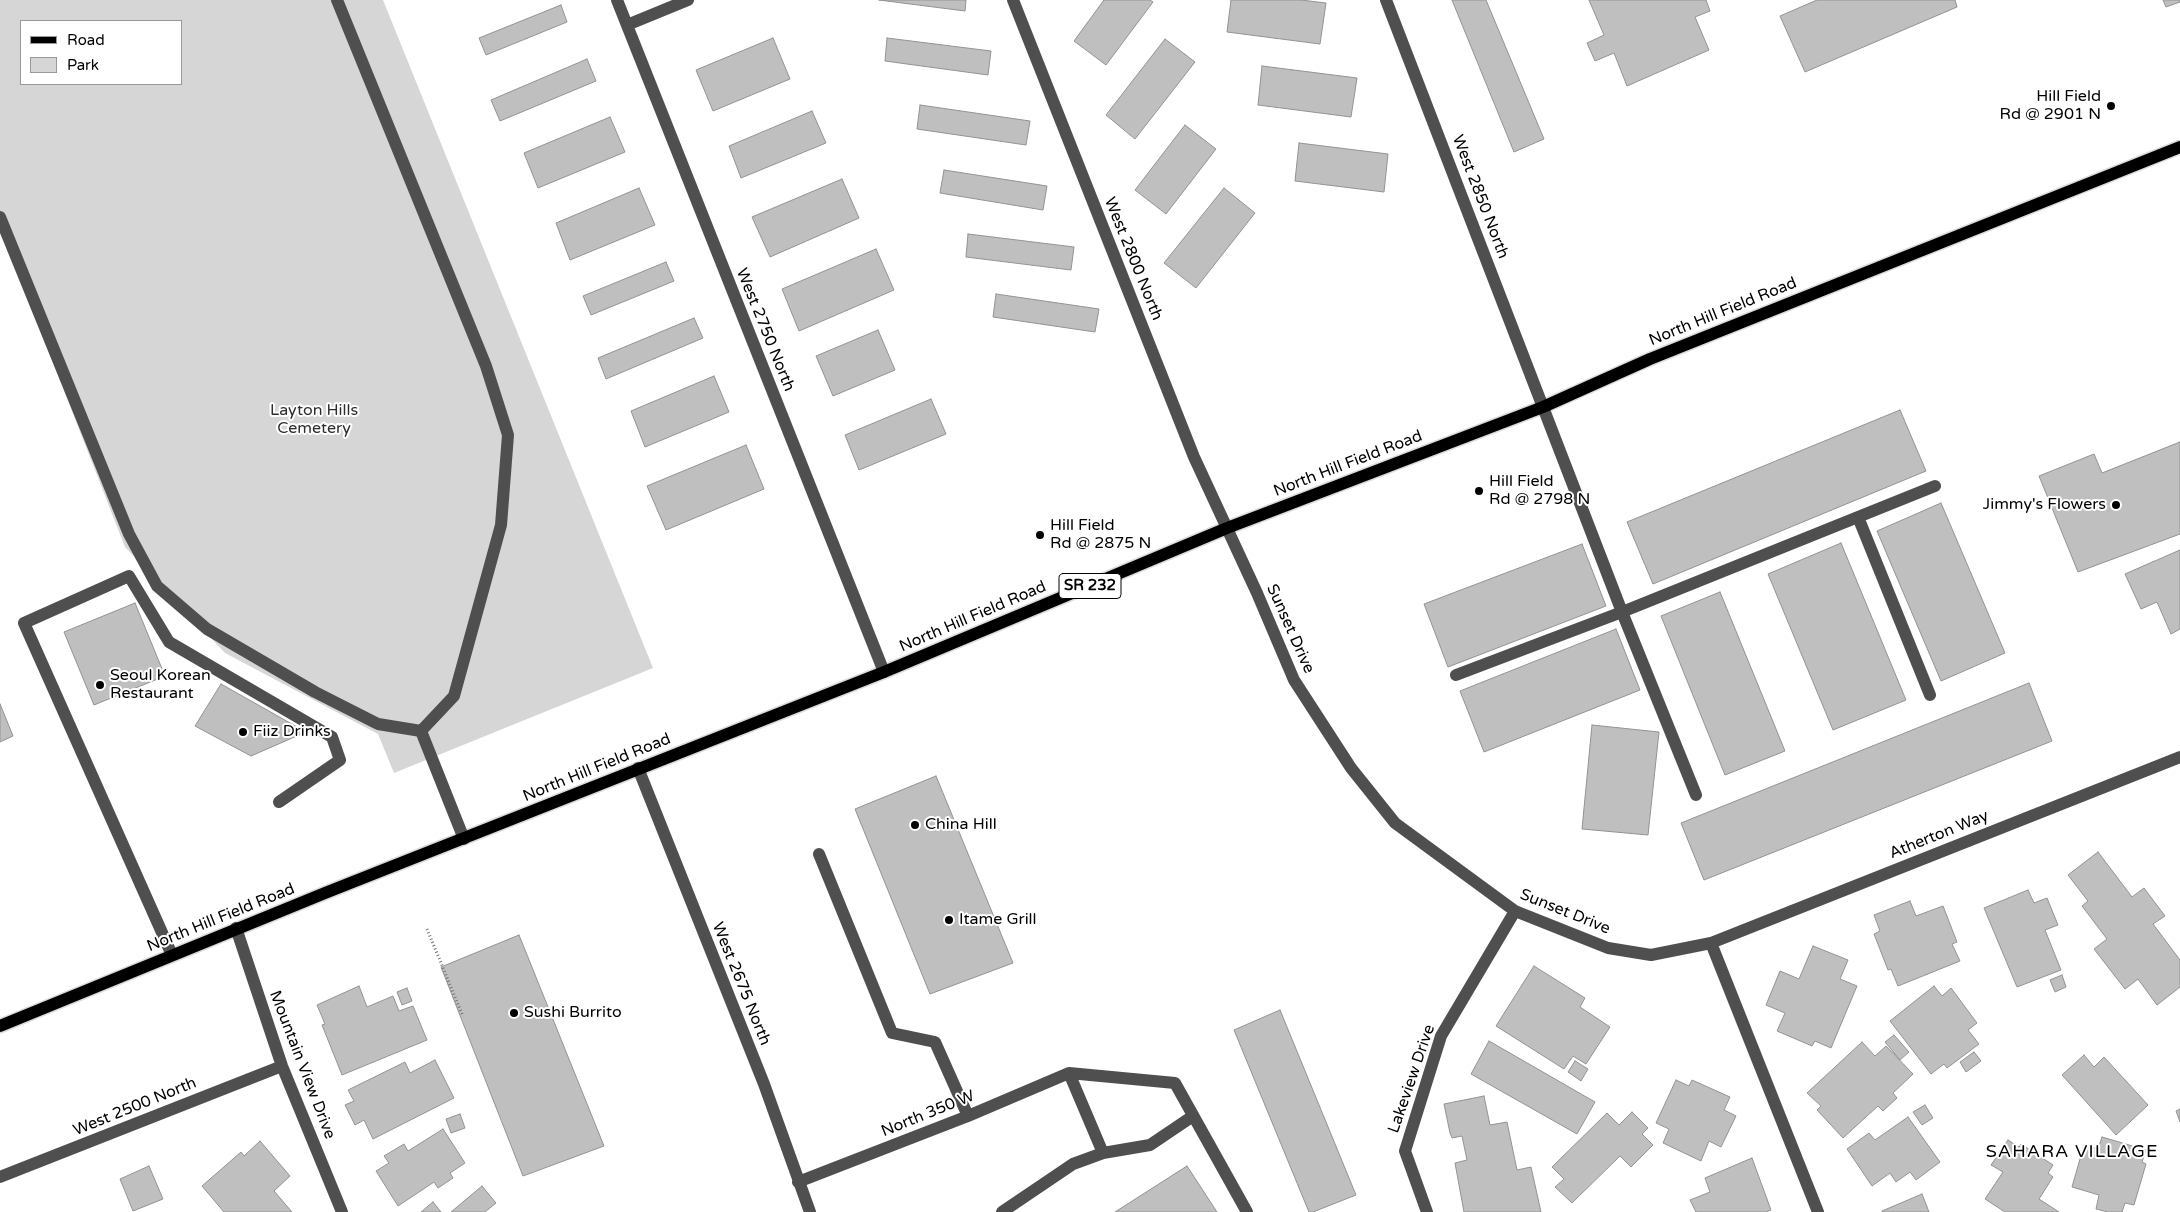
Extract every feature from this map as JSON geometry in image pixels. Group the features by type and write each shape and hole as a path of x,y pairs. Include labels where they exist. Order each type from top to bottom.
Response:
{"main road":[{"name":"North Hill Field Road","path":"0,1026 236,928 884,672 1227,528 1542,407 1660,355 2180,147"}],"street":[{"path":"337,0 486,366 508,435 501,525 454,696 421,731"},
{"name":"West 2750 North","path":"617,0 884,672"},
{"path":"627,25 688,0"},
{"name":"West 2800 North","path":"1013,0 1194,457 1227,528"},
{"name":"West 2850 North","path":"1386,0 1542,407 1696,795"},
{"path":"0,218 129,534 157,586 207,630 315,692 378,724 421,731"},
{"path":"1456,675 1622,612 1935,486"},
{"path":"1858,517 1930,695"},
{"name":"Sunset Drive","path":"1227,528 1294,680 1350,768 1395,823 1515,912 1608,948 1651,955 1711,943"},
{"path":"172,955 24,623 129,576 169,642 332,737 340,760 279,802"},
{"path":"421,731 464,839"},
{"name":"Atherton Way","path":"1711,943 2180,758"},
{"name":"West 2675 North","path":"638,768 764,1084 810,1212"},
{"path":"819,854 892,1034 935,1042 968,1116"},
{"name":"Lakeview Drive","path":"1426,1212 1405,1151 1440,1036 1515,912"},
{"name":"Mountain View Drive","path":"236,928 282,1066 342,1212"},
{"path":"1711,943 1818,1212"},
{"name":"West 2500 North","path":"0,1178 282,1066"},
{"path":"1103,1153 1069,1073 1175,1083 1247,1212"},
{"name":"North 350 W","path":"798,1182 968,1116 1069,1073"},
{"path":"1002,1212 1073,1164 1103,1153 1150,1145 1193,1116"}],"path":[{"path":"427,929 462,1014"}],"green space":[{"name":"Layton Hills Cemetery","path":"0,0 383,0 653,668 394,773 378,734 225,653 125,547 0,227"}],"building":[{"path":"879,0 966,0 965,11"},
{"path":"1104,0 1150,0 1153,2 1106,65 1074,41"},
{"path":"1231,0 1301,0 1326,3 1320,44 1227,32"},
{"path":"1452,0 1486,0 1544,139 1514,152"},
{"path":"1589,0 1706,0 1710,11 1695,17 1709,50 1627,86 1614,53 1595,61 1587,43 1604,35"},
{"path":"1817,0 1955,0 1957,7 1805,72 1780,16"},
{"path":"2163,0 2180,0 2180,2 2166,7"},
{"path":"561,5 567,22 486,55 479,38"},
{"path":"773,38 790,79 713,111 696,70"},
{"path":"887,38 991,51 988,75 885,61"},
{"path":"1165,39 1195,62 1135,139 1106,115"},
{"path":"587,59 596,81 500,121 491,100"},
{"path":"1262,66 1357,78 1351,117 1258,105"},
{"path":"920,105 1030,121 1026,145 917,129"},
{"path":"812,111 826,143 741,178 729,146"},
{"path":"610,117 625,152 538,188 524,153"},
{"path":"1185,125 1216,149 1166,214 1135,190"},
{"path":"1299,143 1388,154 1384,192 1295,181"},
{"path":"944,170 1047,186 1043,210 940,193"},
{"path":"842,179 859,218 770,257 752,217"},
{"path":"639,188 655,225 570,260 556,223"},
{"path":"1224,188 1255,213 1196,288 1164,263"},
{"path":"968,234 1074,247 1071,270 966,257"},
{"path":"876,249 894,290 799,331 782,289"},
{"path":"666,262 674,281 591,315 583,296"},
{"path":"996,294 1099,309 1095,332 993,317"},
{"path":"694,318 703,338 606,379 598,358"},
{"path":"878,330 895,370 833,396 816,356"},
{"path":"714,376 729,412 645,447 631,411"},
{"path":"931,399 946,434 859,470 845,435"},
{"path":"1900,410 1926,471 1653,584 1627,522"},
{"name":"Jimmy's Flowers","path":"2180,442 2180,534 2078,572 2039,476 2094,454 2102,473"},
{"path":"746,445 764,489 666,530 647,486"},
{"path":"1941,503 2005,653 1941,681 1877,531"},
{"path":"1841,543 1906,700 1833,730 1768,574"},
{"path":"1582,544 1606,606 1448,667 1424,604"},
{"path":"2180,550 2180,629 2171,634 2157,602 2141,609 2125,574"},
{"path":"1720,592 1785,751 1725,775 1661,616"},
{"path":"135,603 165,676 94,705 64,632"},
{"path":"1616,629 1640,690 1484,752 1460,691"},
{"path":"2029,683 2052,741 1704,880 1681,823"},
{"path":"221,684 306,732 251,756 195,726"},
{"path":"0,704 13,736 0,742"},
{"path":"1592,725 1659,732 1648,835 1582,829"},
{"path":"936,776 1013,963 930,994 855,809"},
{"path":"2098,852 2132,897 2144,888 2165,916 2153,924 2180,960 2180,987 2157,1005 2138,979 2125,989 2094,949 2107,939 2082,906 2088,901 2068,875"},
{"path":"2028,890 2034,903 2047,898 2058,925 2045,930 2061,970 2017,987 1984,908"},
{"path":"1910,901 1916,916 1943,906 1957,942 1952,944 1960,961 1898,986 1891,969 1888,970 1874,934 1880,931 1874,915"},
{"path":"519,935 604,1146 523,1176 441,967"},
{"path":"1813,946 1848,960 1840,979 1857,986 1831,1048 1815,1041 1812,1046 1777,1031 1785,1013 1766,1005 1780,971 1799,979"},
{"path":"1534,966 1585,998 1580,1007 1610,1027 1586,1064 1573,1056 1564,1069 1496,1026"},
{"path":"2062,975 2066,987 2055,992 2050,980"},
{"path":"359,986 367,1007 393,996 399,1011 413,1006 427,1040 342,1075 322,1025 325,1024 317,1005"},
{"path":"1934,986 1942,996 1951,988 1977,1023 1968,1030 1979,1044 1947,1068 1944,1064 1931,1074 1890,1021"},
{"path":"407,988 412,1001 402,1005 397,992"},
{"path":"1280,1010 1356,1195 1313,1212 1309,1212 1234,1030"},
{"path":"1894,1035 1909,1052 1900,1060 1885,1042"},
{"path":"1489,1041 1595,1102 1577,1134 1471,1074"},
{"path":"1862,1042 1875,1056 1886,1046 1913,1074 1893,1093 1897,1098 1883,1111 1878,1106 1843,1138 1817,1110 1821,1106 1807,1093"},
{"path":"1974,1052 1981,1061 1966,1072 1960,1062"},
{"path":"2084,1055 2094,1067 2104,1057 2148,1105 2116,1135 2062,1075"},
{"path":"435,1060 454,1098 373,1139 364,1120 355,1125 345,1105 354,1101 348,1090 405,1062 410,1073"},
{"path":"1575,1061 1588,1069 1581,1081 1568,1072"},
{"path":"1676,1080 1689,1086 1692,1080 1730,1097 1724,1110 1736,1116 1721,1147 1709,1141 1701,1161 1663,1143 1669,1129 1656,1123"},
{"path":"1484,1096 1490,1125 1507,1122 1517,1170 1531,1167 1541,1212 1464,1212 1455,1163 1467,1160 1462,1136 1452,1138 1444,1104"},
{"path":"1925,1105 1933,1118 1922,1125 1913,1112"},
{"path":"2180,1109 2180,1122 2176,1111"},
{"path":"1632,1112 1648,1128 1642,1134 1653,1145 1631,1167 1620,1156 1572,1203 1555,1187 1564,1179 1552,1167 1607,1113 1619,1125"},
{"path":"460,1114 465,1128 451,1133 446,1119"},
{"path":"1908,1117 1940,1162 1916,1180 1910,1172 1896,1182 1890,1173 1872,1186 1847,1149 1869,1133 1875,1140"},
{"path":"443,1129 465,1163 450,1173 453,1178 438,1188 434,1182 398,1206 376,1171 389,1163 384,1156 404,1144 408,1151"},
{"path":"2102,1137 2146,1150 2142,1162 2146,1164 2134,1205 2125,1203 2122,1212 2108,1212 2096,1209 2099,1195 2072,1187 2084,1145 2098,1149"},
{"path":"2008,1140 2019,1147 2021,1144 2053,1165 2048,1173 2053,1177 2039,1199 2059,1212 2005,1212 1985,1199 2003,1172 1991,1165"},
{"path":"260,1141 290,1176 274,1191 292,1212 224,1212 202,1186 241,1152 244,1156"},
{"path":"1752,1158 1771,1210 1766,1212 1696,1212 1690,1200 1710,1192 1705,1178"},
{"path":"149,1166 163,1199 133,1211 120,1179"},
{"path":"1187,1166 1217,1212 1115,1212"},
{"path":"482,1186 496,1203 485,1212 451,1212"},
{"path":"1922,1194 1929,1212 1882,1212 1882,1211"},
{"path":"433,1202 441,1212 421,1212"}],"place":[{"name":"Hill Field Rd @ 2901 N","path":"2111,106"},
{"name":"Hill Field Rd @ 2798 N","path":"1479,491"},
{"name":"Jimmy's Flowers","path":"2116,505"},
{"name":"Hill Field Rd @ 2875 N","path":"1040,535"},
{"name":"Seoul Korean Restaurant","path":"100,685"},
{"name":"Fiiz Drinks","path":"243,732"},
{"name":"China Hill","path":"915,825"},
{"name":"Itame Grill","path":"949,920"},
{"name":"Sushi Burrito","path":"514,1013"}],"district":[{"name":"SAHARA VILLAGE","path":"2072,1152"}]}
